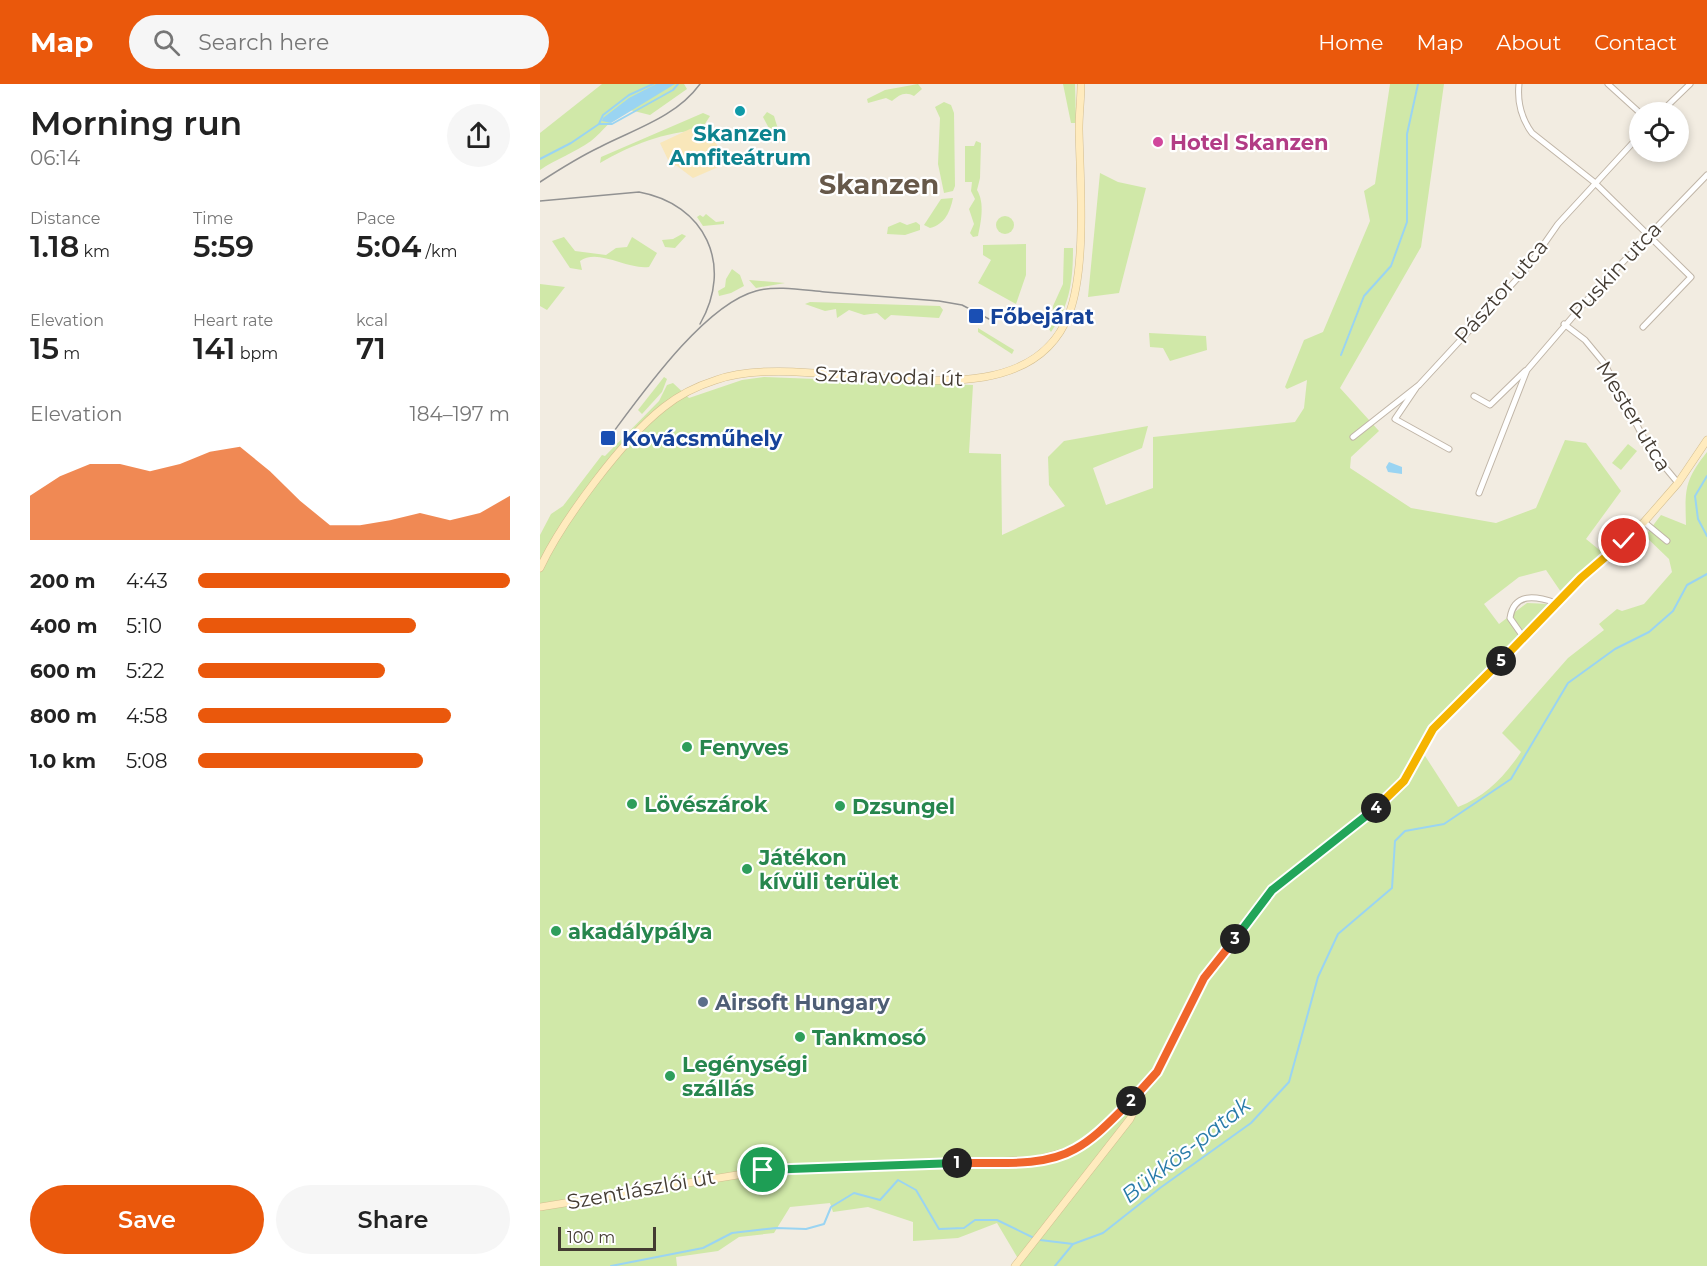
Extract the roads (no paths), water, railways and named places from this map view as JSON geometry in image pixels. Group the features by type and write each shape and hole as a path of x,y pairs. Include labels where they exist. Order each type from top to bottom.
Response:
{"main road":[{"name":"Sztaravodai út","path":"540,568 572,516 635,434 665,406 699,386 728,376 759,371 940,380 983,379 1020,367 1044,350 1068,316 1077,281 1081,84"},
{"name":"Szentlászlói út","path":"540,1207 747,1171 1052,1158 1086,1142 1144,1089 1166,1058 1204,978 1259,903 1272,890 1376,808 1404,781 1433,729 1524,639 1556,603 1644,522 1678,483 1707,440"},
{"path":"1015,1266 1130,1119 1144,1089"}],"street":[{"path":"1520,84 1520,108 1524,123 1532,133 1594,182 1691,277 1643,327"},
{"path":"1608,84 1629,103"},
{"path":"1671,102 1690,84"},
{"name":"Pásztor utca","path":"1353,437 1419,384 1528,267 1558,224 1629,146"},
{"name":"Puskin utca","path":"1474,396 1490,405 1527,370 1564,324 1707,175"},
{"name":"Mester utca","path":"1564,324 1586,340 1608,368 1649,448 1678,483"},
{"name":"Puskin utca","path":"1479,493 1527,370"},
{"path":"1419,384 1395,419 1449,449"},
{"path":"1644,522 1667,541"},
{"path":"1524,639 1510,618 1512,607 1519,600 1530,597 1556,603"}],"water":[{"path":"656,84 675,84 611,123 602,121 629,98"},
{"path":"1389,462 1402,467 1402,474 1388,472 1386,467"}],"waterway":[{"path":"540,159 571,143 599,124 603,115 629,95 653,84"},
{"path":"599,124 612,124 673,90 678,84"},
{"path":"1341,355 1364,296 1391,266 1407,222 1407,134 1418,84"},
{"name":"Bükkös-patak","path":"1707,476 1695,496 1698,519 1707,536"},
{"name":"Bükkös-patak","path":"1055,1266 1073,1244 1103,1233 1160,1188 1251,1123 1289,1082 1318,977 1338,934 1392,888 1395,841 1405,831 1444,824 1511,779 1568,683 1615,649 1649,632 1673,611 1687,585 1707,574"},
{"path":"611,1266 703,1248 732,1233 776,1228 806,1229 824,1224 831,1207 854,1193 880,1200 898,1180 916,1190 939,1229 964,1228 975,1220 997,1220 1034,1238"},
{"path":"1040,1240 1073,1244"}],"tram line":[{"path":"540,182 613,140 667,114 700,84"},
{"path":"540,201 639,192 662,199 681,209 696,223 707,240 713,259 714,280 710,302 700,324"},
{"path":"606,442 654,379 694,333 715,314 736,300 756,291 790,288 939,301 962,305 989,319"}],"place":[{"name":"Skanzen Amfiteátrum","path":"740,111"},
{"name":"Hotel Skanzen","path":"1158,142"},
{"name":"Főbejárat","path":"976,316"},
{"name":"Kovácsműhely","path":"608,438"},
{"name":"Fenyves","path":"687,747"},
{"name":"Lövészárok","path":"632,804"},
{"name":"Dzsungel","path":"840,806"},
{"name":"Játékon kívüli terület","path":"747,869"},
{"name":"akadálypálya","path":"556,931"},
{"name":"Airsoft Hungary","path":"703,1002"},
{"name":"Tankmosó","path":"800,1037"},
{"name":"Legénységi szállás","path":"670,1076"}],"district":[{"name":"Skanzen","path":"879,184"}]}
